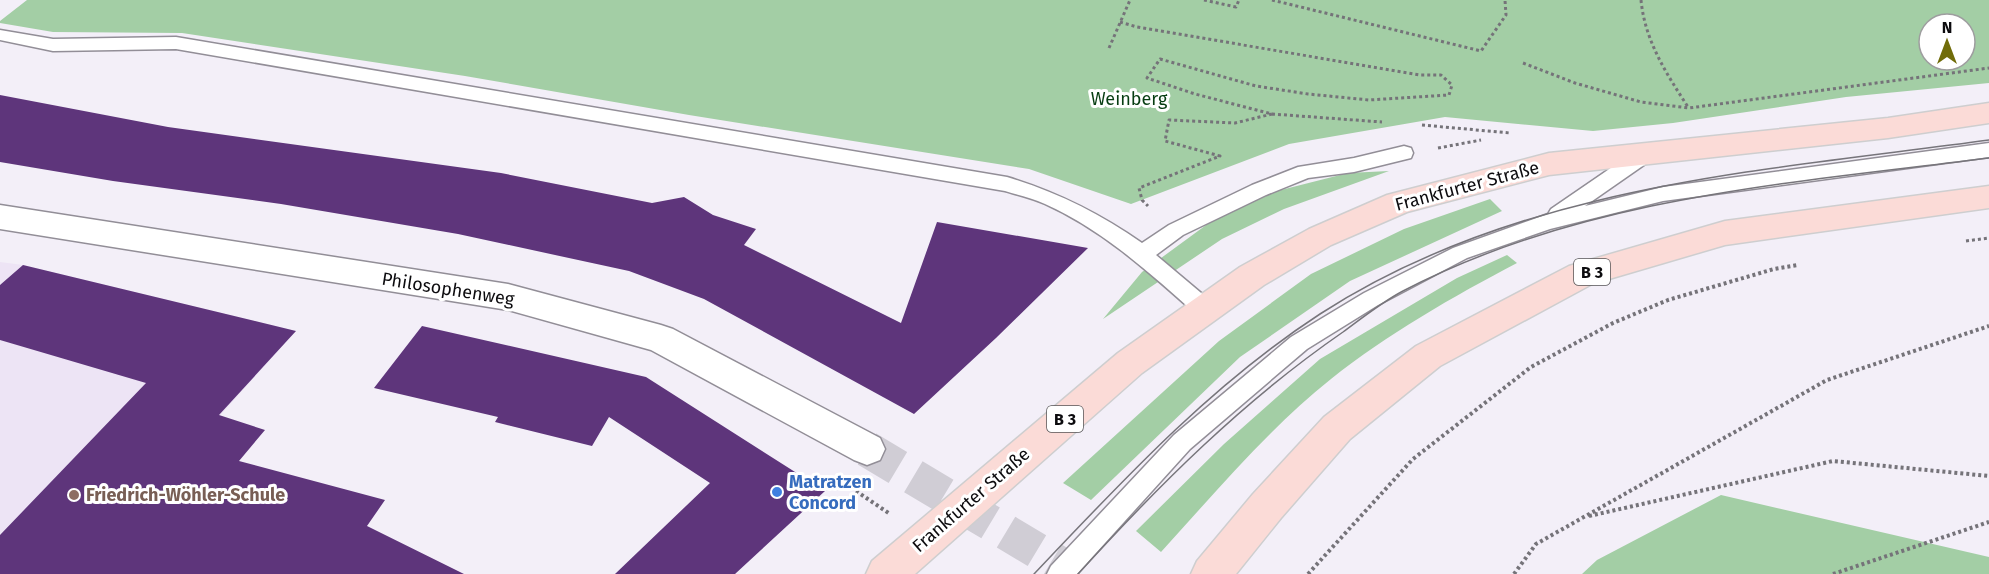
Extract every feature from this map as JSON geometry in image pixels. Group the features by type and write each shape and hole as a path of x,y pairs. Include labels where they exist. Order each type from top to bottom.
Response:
{"main road":[{"name":"Frankfurter Straße","path":"886,574 1130,363 1252,276 1320,237 1398,202 1549,164 1888,128 1989,113"},
{"name":"B 3","path":"1211,574 1267,506 1337,428 1428,356 1581,275 1725,233 1989,197"}],"street":[{"name":"Philosophenweg","path":"0,217 508,297 661,339 867,449"}],"lane":[{"path":"0,35 53,45 176,43 1007,184 1052,199 1108,230 1142,254 1205,309"},
{"path":"1060,574 1182,442 1246,385 1299,343 1371,299 1460,253 1547,222 1663,194 1989,150"},
{"path":"1142,254 1176,230 1268,186 1305,172 1354,165 1404,153"},
{"path":"1547,222 1647,153"}],"path":[{"path":"1109,48 1130,0"},
{"path":"1204,0 1236,7 1239,0"},
{"path":"1272,0 1481,51 1506,15 1505,0"},
{"path":"1641,0 1646,31 1659,61 1689,108"},
{"path":"1120,22 1137,27 1420,75 1441,75 1452,85 1449,95 1369,100 1256,86 1160,59 1147,78 1195,94 1272,114 1304,115"},
{"path":"1523,63 1575,83 1641,102 1689,108 1961,74 1989,68"},
{"path":"1139,188 1220,156 1165,141 1169,120 1235,123 1272,114"},
{"path":"1496,138 1519,134"},
{"path":"1404,153 1485,140"},
{"path":"1956,243 1989,238"},
{"path":"1308,574 1413,459 1532,367 1613,323 1668,300 1774,269 1810,263"},
{"path":"1514,574 1536,544 1827,381 1989,326"},
{"path":"1582,518 1833,461 1989,476"},
{"path":"1833,574 1989,522"}],"shaded area":[{"name":"Friedrich-Wöhler-Schule","path":"0,262 23,265 296,331 78,574 0,574"}],"green space":[{"name":"Weinberg","path":"27,0 1989,0 1989,83 1846,97 1673,123 1593,131 1445,117 1289,144 1131,204 1029,169 689,115 465,76 182,33 53,32 0,23"},
{"path":"1389,171 1284,209 1222,239 1103,319 1142,272 1213,220 1277,191 1348,173"},
{"path":"1490,199 1502,211 1350,281 1240,357 1091,500 1063,483 1219,341 1311,274 1404,229"},
{"path":"1507,255 1517,263 1397,332 1352,363 1308,398 1243,462 1161,552 1136,531 1224,444 1320,359 1457,278"},
{"path":"1721,495 1989,557 1989,574 1582,574 1597,560"}],"building":[{"path":"0,95 168,127 501,173 652,203 684,197 713,215 756,229 744,245 901,323 937,222 1088,248 914,414 704,299 629,271 458,234 281,204 113,181 0,162"},
{"path":"23,265 296,331 219,415 265,430 239,461 385,500 367,526 464,574 0,574 0,535 146,383 0,340 0,285"},
{"path":"422,326 646,377 825,491 735,574 615,574 710,483 609,417 592,446 495,422 498,417 374,388"}],"tunnel":[{"path":"867,449 1076,574"}],"tram line":[{"path":"1034,574 1135,469 1242,371 1320,314 1397,271 1476,237 1559,210 1644,190 1816,162 1989,140"},
{"path":"1078,574 1171,477 1271,386 1387,300 1472,259 1543,234 1615,214 1689,199 1764,186 1989,158"}],"place":[{"name":"Matratzen Concord","path":"777,492"},
{"name":"Friedrich-Wöhler-Schule","path":"74,495"}]}
